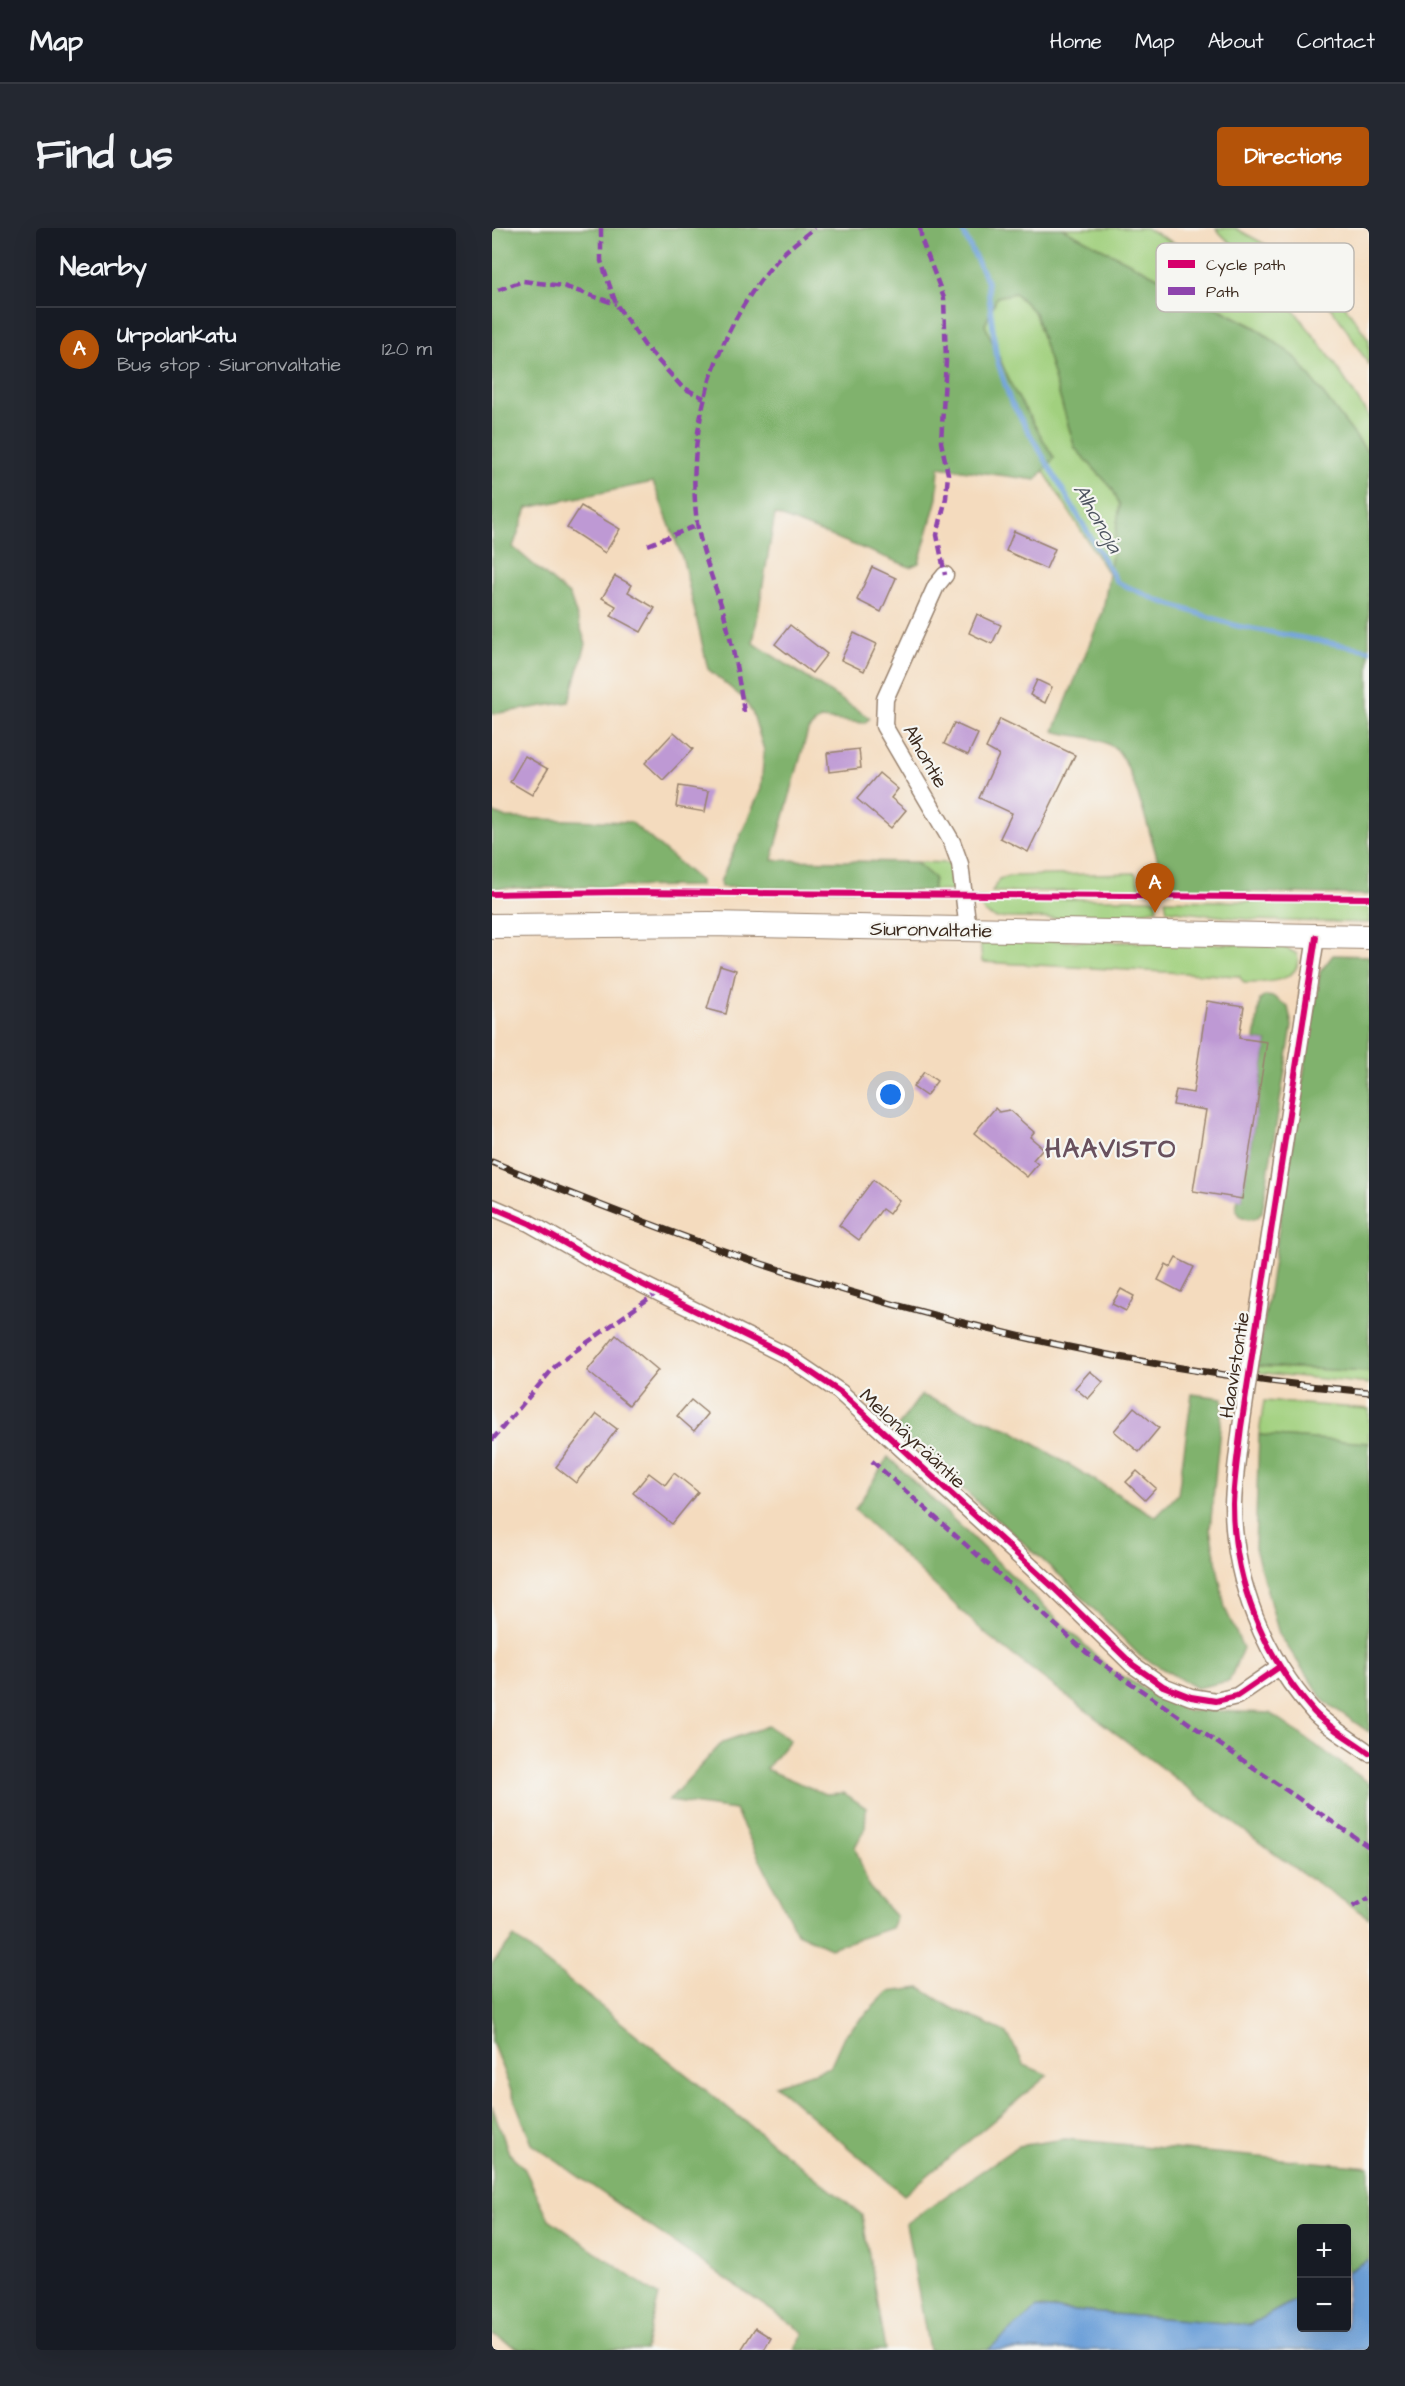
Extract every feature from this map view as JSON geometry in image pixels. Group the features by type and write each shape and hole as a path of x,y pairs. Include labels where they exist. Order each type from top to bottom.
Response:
{"street":[{"name":"Alhontie","path":"945,575 939,579 926,607 885,699 883,712 884,726 952,842 960,864 968,930"},
{"name":"Siuronvaltatie","path":"492,926 710,924 1369,937"},
{"name":"Haavistontie","path":"1316,937 1241,1427 1233,1505 1240,1568 1252,1610 1279,1667 1315,1714 1369,1753"},
{"name":"Melonäyrääntie","path":"492,1207 529,1223 601,1264 787,1356 840,1392 1053,1587 1133,1665 1163,1686 1191,1697 1216,1701 1237,1696 1279,1667"}],"green space":[{"path":"492,228 1062,228 1156,276 1156,312 1225,312 1254,327 1295,357 1369,454 1369,895 1166,890 1137,791 1122,756 1115,748 1099,740 1054,731 1103,611 1120,505 1112,488 1075,448 1035,313 1015,293 997,297 985,325 1013,389 1054,458 1036,480 939,467 937,498 919,563 910,567 775,514 753,643 870,718 864,723 820,719 808,730 772,860 915,862 934,878 932,891 721,887 720,882 761,789 764,750 753,714 744,699 708,669 683,560 653,482 527,508 513,547 570,596 586,644 569,702 492,714"},
{"path":"1062,228 1146,228 1174,243 1156,243 1156,276"},
{"path":"1216,228 1235,228 1263,243 1232,243"},
{"path":"1015,293 1035,313 1075,448 1112,488 1120,505 1109,575 1043,470 1054,458 1013,389 985,325 997,297"},
{"path":"1226,312 1295,312 1297,314 1333,361 1369,417 1369,454 1295,357 1255,327"},
{"path":"1334,312 1349,312 1369,340 1369,365"},
{"path":"492,812 506,818 631,822 700,881 700,886 492,888"},
{"path":"915,862 952,863 957,891 932,891 934,878"},
{"path":"1135,873 1142,890 992,892 999,879 1011,876"},
{"path":"977,899 1156,899 1157,909 1103,919 995,918 985,913"},
{"path":"1165,900 1369,904 1369,923 1254,920 1167,910"},
{"path":"980,939 1281,945 1297,954 1297,964 1294,971 1280,979 1261,983 1244,983 1239,976 982,962"},
{"path":"1333,955 1369,956 1369,1372 1257,1366 1320,972"},
{"path":"1265,996 1274,997 1288,1007 1292,1026 1262,1212 1257,1218 1248,1219 1240,1216 1236,1208 1238,1198 1242,1199 1267,1042 1255,1040 1260,1000"},
{"path":"1257,1366 1369,1372 1369,1384 1256,1372"},
{"path":"1192,1394 1223,1398 1210,1529 1225,1608 1243,1648 1229,1681 1196,1688 1140,1656 1066,1581 896,1429 921,1395 1011,1430 1156,1517 1178,1494"},
{"path":"1264,1401 1369,1409 1369,1443 1259,1435"},
{"path":"1259,1435 1369,1443 1369,1732 1324,1701 1279,1634 1255,1548"},
{"path":"888,1457 1112,1671 1184,1710 1270,1713 1369,1783 1369,1918 1276,1855 988,1636 855,1510"},
{"path":"768,1726 790,1740 766,1769 825,1794 844,1793 866,1808 865,1828 855,1847 869,1887 896,1917 891,1928 830,1948 797,1933 735,1810 668,1801 723,1742"},
{"path":"514,1937 862,2215 885,2350 794,2350 804,2333 532,2144 492,2042 492,1964"},
{"path":"920,1988 948,2006 1007,2033 1024,2065 1048,2075 904,2195 775,2085 830,2067 844,2036 888,1992"},
{"path":"492,2106 509,2153 524,2168 549,2219 659,2296 645,2350 521,2350 492,2335"},
{"path":"1065,2139 1369,2167 1369,2259 1351,2270 1351,2224 1297,2224 1297,2299 1249,2325 1038,2308 988,2350 929,2350 906,2224 1018,2146"}],"water":[{"path":"1369,2259 1369,2350 988,2350 1037,2308 1249,2325 1297,2299 1297,2332 1351,2332 1351,2270"}],"building":[{"path":"581,506 620,529 605,553 567,528"},
{"path":"1014,531 1055,549 1046,569 1006,551"},
{"path":"872,567 896,578 881,612 857,600"},
{"path":"615,576 632,585 628,592 655,608 641,632 611,616 616,606 602,598"},
{"path":"977,614 1001,625 992,644 969,633"},
{"path":"790,625 827,654 812,673 775,644"},
{"path":"854,633 877,644 864,671 841,660"},
{"path":"1037,680 1052,687 1045,703 1030,695"},
{"path":"1000,719 1075,755 1028,852 1000,838 1012,813 979,798 999,755 986,748"},
{"path":"954,723 978,734 968,755 944,744"},
{"path":"674,732 693,749 663,780 645,763"},
{"path":"859,749 861,768 829,772 827,753"},
{"path":"525,756 548,769 532,795 510,782"},
{"path":"879,773 898,789 891,798 906,810 891,828 857,799"},
{"path":"679,786 709,791 705,812 676,807"},
{"path":"720,965 736,970 726,1014 707,1009"},
{"path":"1207,1001 1244,1007 1239,1038 1267,1042 1242,1199 1193,1191 1206,1110 1173,1105 1176,1090 1193,1093"},
{"path":"924,1072 937,1081 926,1096 913,1087"},
{"path":"995,1108 999,1112 1009,1110 1034,1132 1030,1137 1043,1148 1033,1160 1038,1164 1027,1177 974,1133"},
{"path":"873,1180 899,1200 889,1214 882,1209 859,1240 839,1225"},
{"path":"1176,1258 1194,1267 1181,1292 1158,1280 1166,1264 1171,1267"},
{"path":"1121,1289 1134,1296 1126,1311 1112,1304"},
{"path":"616,1335 658,1370 629,1405 587,1371"},
{"path":"1090,1371 1103,1382 1088,1399 1075,1388"},
{"path":"691,1400 708,1414 694,1431 677,1416"},
{"path":"1134,1407 1159,1428 1139,1452 1114,1431"},
{"path":"597,1414 617,1429 576,1483 556,1467"},
{"path":"1137,1471 1156,1488 1145,1500 1126,1482"},
{"path":"649,1473 665,1485 674,1473 698,1492 672,1524 633,1493"},
{"path":"755,2328 771,2338 764,2350 741,2350"}],"waterway":[{"name":"Alhonoja","path":"961,228 987,281 997,360 1010,400 1117,582 1157,600 1237,626 1369,650"}],"railway":[{"path":"492,1162 720,1250 902,1307 979,1327 1135,1360 1292,1384 1369,1392"}],"marked path":[{"path":"601,228 601,261 616,304 645,346 682,387 704,398"},
{"path":"744,712 727,626 705,558 697,523 694,487 701,416 722,347 738,315 757,285 780,257 814,228"},
{"path":"920,228 922,241 944,298 946,361 941,442 948,474 946,498 937,535 945,575"},
{"path":"498,290 523,281 563,286 616,304"},
{"path":"648,545 698,525"},
{"path":"492,1440 557,1364 658,1292"},
{"path":"872,1461 1087,1653 1369,1847"},
{"path":"1353,1906 1369,1897"}],"cycle path":[{"path":"492,894 624,892 1369,898"},
{"path":"1316,937 1241,1427 1233,1504 1234,1533 1245,1589 1266,1642 1280,1667 1320,1718 1369,1753"},
{"path":"492,1207 529,1223 601,1264 787,1356 840,1392 1053,1587 1133,1665 1163,1686 1191,1697 1216,1701 1237,1696 1279,1667"}],"place":[{"name":"Urpolankatu","path":"1155,913"}],"district":[{"name":"HAAVISTO","path":"1111,1148"}]}
